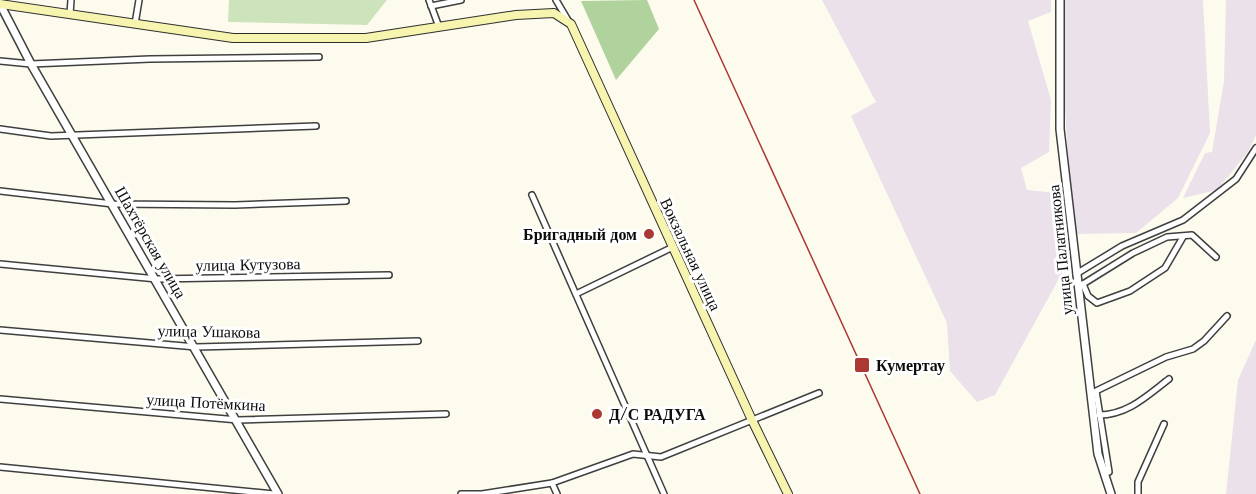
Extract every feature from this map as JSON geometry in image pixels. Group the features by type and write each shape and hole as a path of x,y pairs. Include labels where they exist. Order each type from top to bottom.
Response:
{"main road":[{"path":"0,4 233,38 366,38 516,15 554,13 571,24"},
{"name":"Вокзальная улица","path":"571,24 788,494"}],"street":[{"path":"70,14 71,0"},
{"path":"135,24 139,0"},
{"path":"439,27 430,3 461,0"},
{"path":"556,0 571,24"},
{"name":"улица Палатникова","path":"1060,0 1060,129 1098,454 1111,494"},
{"name":"Шахтёрская улица","path":"0,4 31,64 238,420 276,494"},
{"path":"0,61 31,64 150,58 320,57"},
{"path":"0,129 51,136 71,133 316,126"},
{"path":"1076,274 1122,246 1183,220 1236,179 1256,148"},
{"path":"0,191 113,204 235,205 346,201"},
{"path":"532,195 664,494"},
{"path":"1183,237 1165,268 1131,291 1097,303 1080,287 1133,253 1167,237 1192,235 1216,257"},
{"path":"576,294 673,247"},
{"name":"улица Кутузова","path":"0,264 157,279 389,275"},
{"path":"1104,473 1109,472 1096,391 1166,357 1193,349 1204,341 1227,316"},
{"name":"улица Ушакова","path":"0,330 196,347 418,341"},
{"path":"1099,416 1111,415 1130,408 1169,379"},
{"path":"460,494 482,494 552,483 633,454 661,457 683,450 751,418 819,393"},
{"name":"улица Потёмкина","path":"0,399 238,420 446,414"},
{"path":"1137,494 1138,482 1164,424"},
{"path":"0,467 276,494"},
{"path":"552,483 557,494"}],"shaded area":[{"path":"822,0 1051,0 1051,12 1028,21 1051,100 1049,152 1021,168 1027,190 1057,193 1067,264 995,395 977,402 950,371 947,323 851,116 876,102"},
{"path":"1065,0 1203,0 1210,133 1178,198 1136,233 1073,234 1065,109"},
{"path":"1226,0 1256,0 1256,135 1248,152 1217,190 1183,198 1205,153 1212,152 1224,81"},
{"path":"1256,340 1256,494 1226,494 1238,380"}],"green space":[{"path":"229,0 387,0 367,25 228,22"},
{"path":"647,0 659,29 616,80 581,1"}],"railway":[{"path":"694,0 920,494"}],"place":[{"name":"Бригадный дом","path":"649,234"},
{"name":"Кумертау","path":"862,365"},
{"name":"Д/С РАДУГА","path":"597,414"}]}
